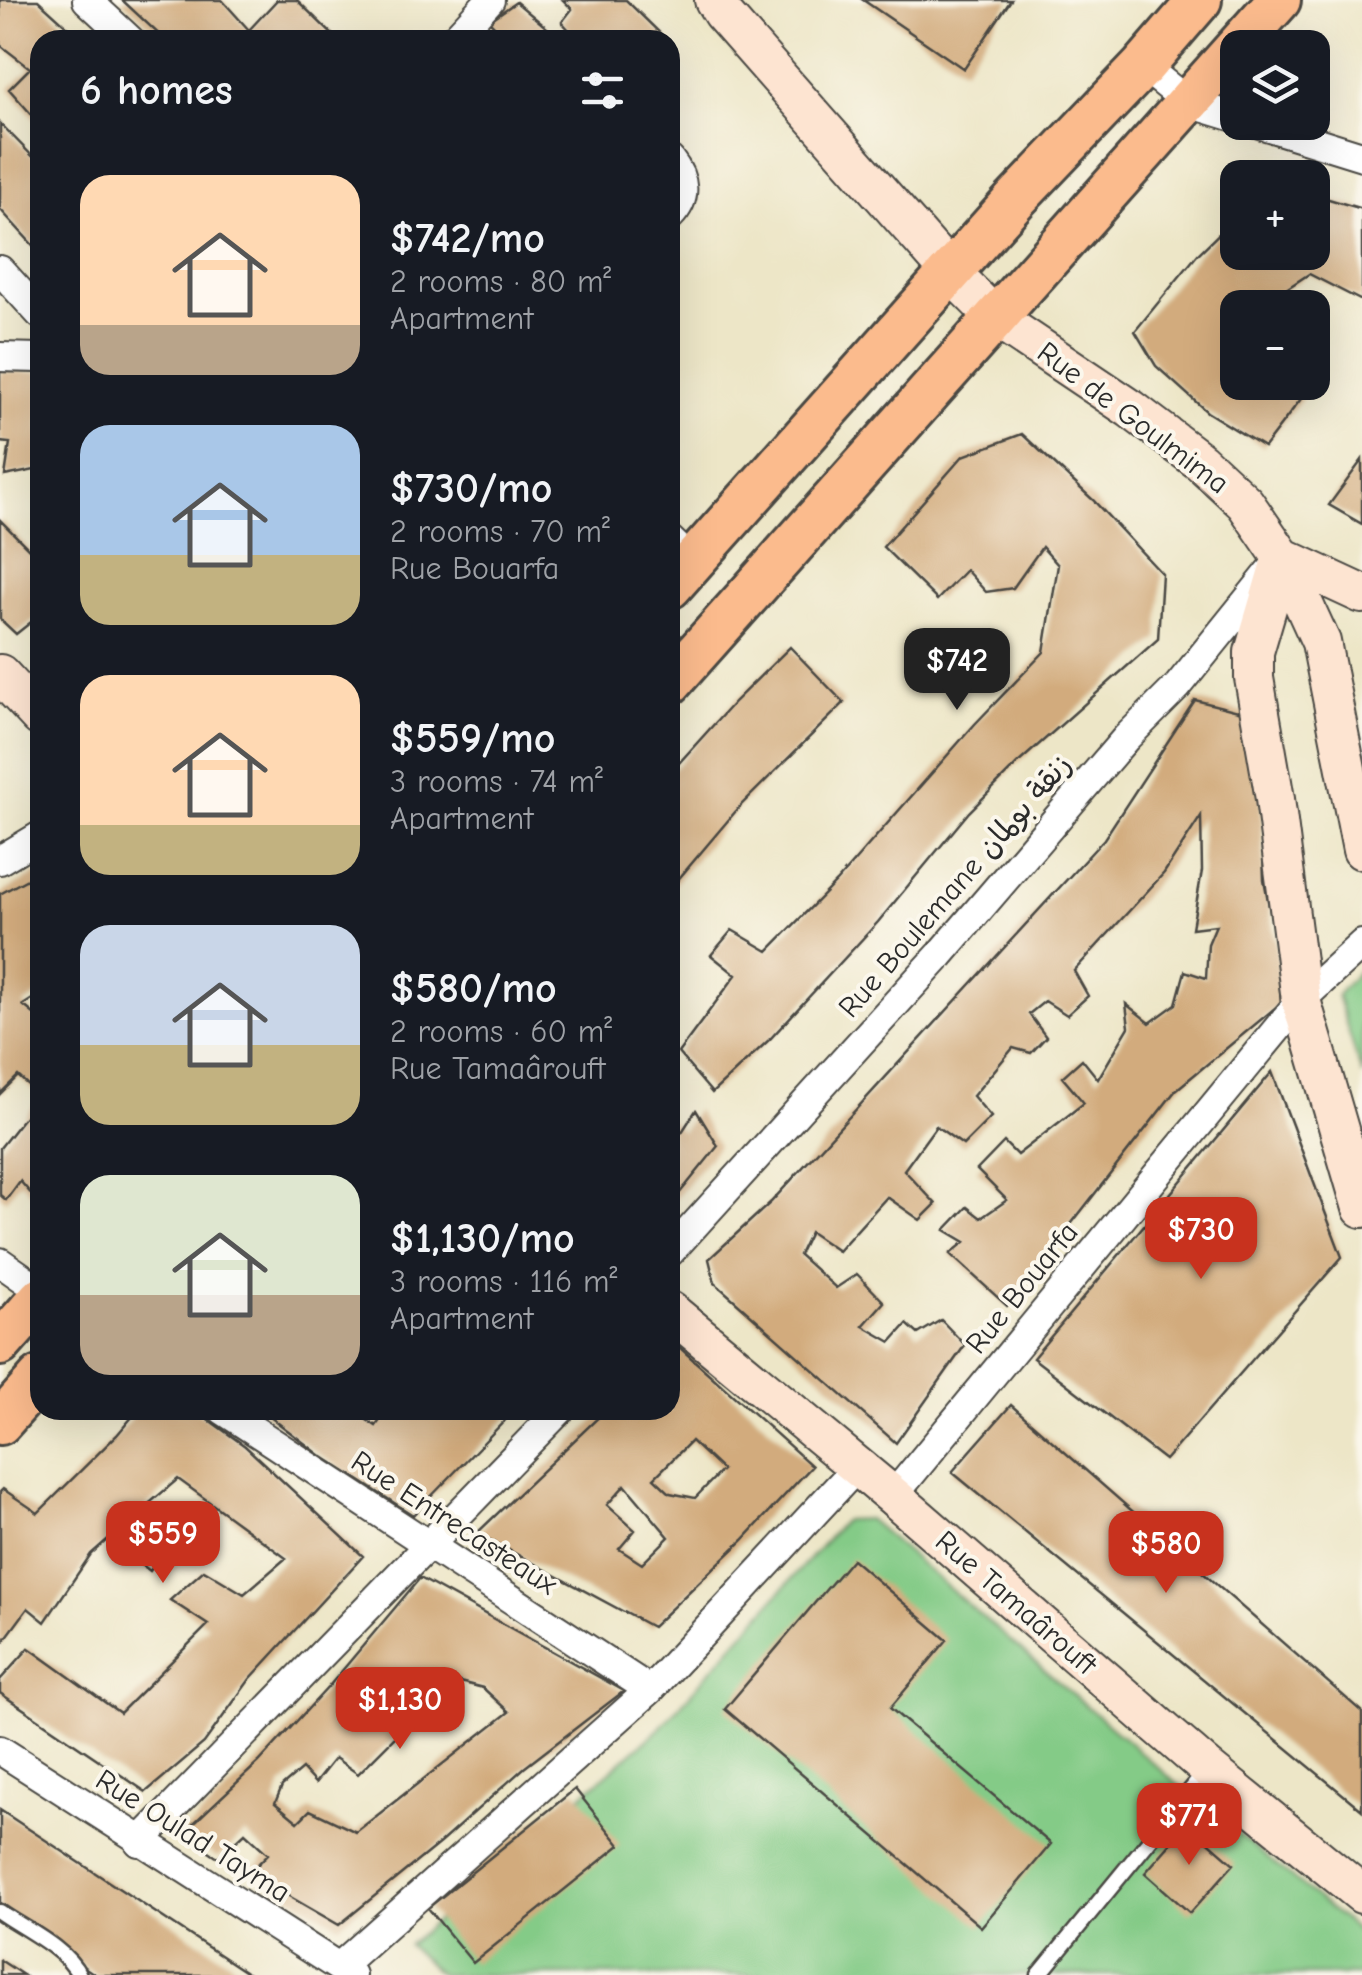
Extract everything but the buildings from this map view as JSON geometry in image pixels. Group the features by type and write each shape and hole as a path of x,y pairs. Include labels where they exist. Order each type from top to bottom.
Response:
{"main road":[{"path":"680,561 1143,66 1200,0"},
{"path":"680,672 1279,0"},
{"name":"Rue de Goulmima","path":"712,4 997,320 1060,359 1201,462 1245,504 1282,557 1350,714 1362,850"},
{"path":"1360,1199 1301,1000 1275,799 1254,678 1254,652 1282,557 1362,594"},
{"path":"0,674 30,707"},
{"path":"0,1344 30,1310"},
{"name":"Rue Tamaârouft","path":"680,1318 893,1496 1208,1769 1362,1894"},
{"path":"0,1423 30,1389"}],"street":[{"path":"87,0 119,30"},
{"path":"462,30 490,0"},
{"path":"1143,66 1189,103 1220,112"},
{"path":"1311,140 1362,156"},
{"path":"680,178 684,191 680,206"},
{"path":"0,270 30,303"},
{"path":"0,356 30,358"},
{"name":"Rue Boulemane زنقة بولمان","path":"680,1241 940,955 1126,738 1178,686 1282,557"},
{"path":"0,860 30,842"},
{"name":"Rue Bouarfa","path":"893,1496 1301,1000 1362,944"},
{"path":"0,1262 30,1283"},
{"name":"Rue Entrecasteaux","path":"237,1420 650,1690"},
{"path":"139,1842 550,1420"},
{"path":"345,1971 650,1690 856,1468"},
{"name":"Rue Oulad Tayma","path":"0,1750 345,1971"}],"lane":[{"path":"1040,1975 1208,1769"},
{"path":"0,1912 56,1952 79,1975"}],"green space":[{"path":"1362,967 1362,1075 1337,995"},
{"path":"868,1519 1189,1794 1362,1935 1362,1975 441,1975 408,1945 658,1730 844,1520"}]}
